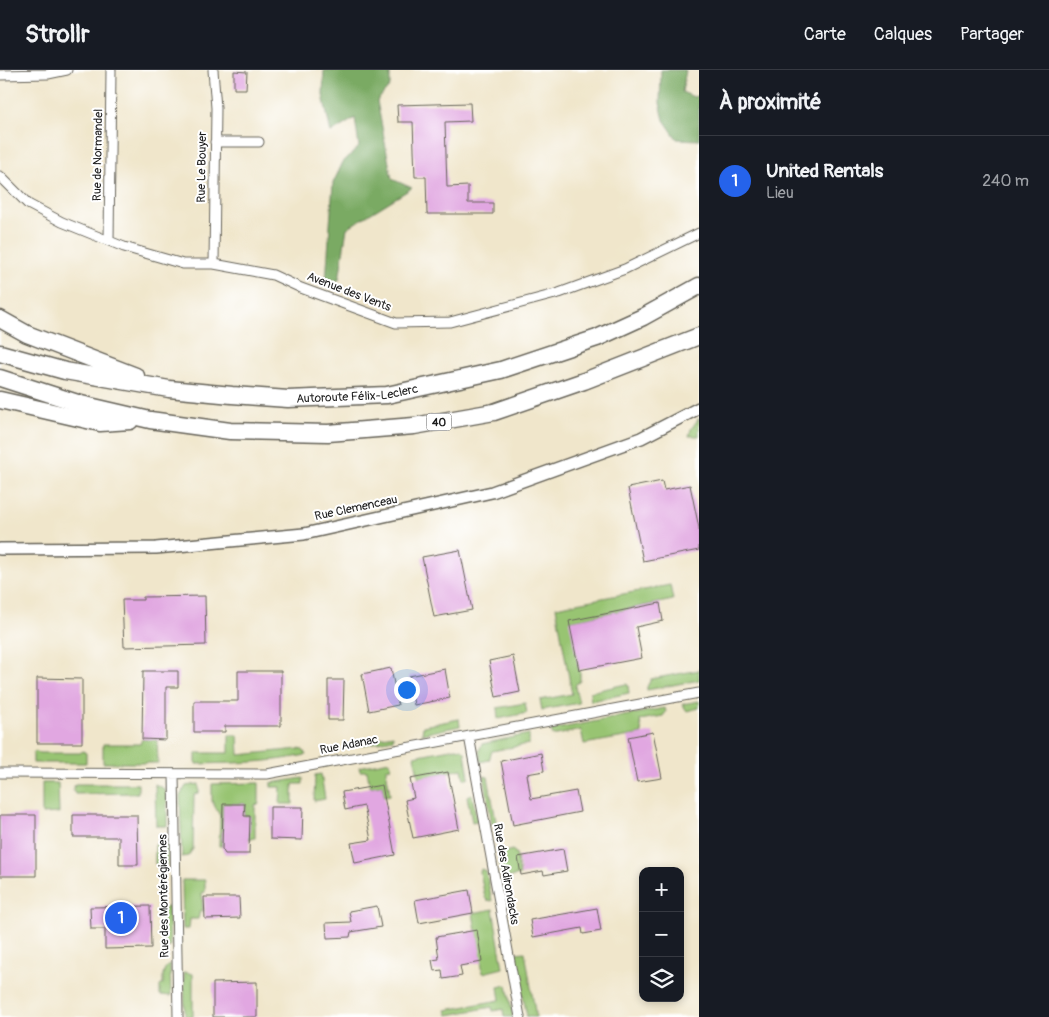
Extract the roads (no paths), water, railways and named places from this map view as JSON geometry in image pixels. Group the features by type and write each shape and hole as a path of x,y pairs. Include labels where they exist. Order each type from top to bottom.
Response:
{"highway":[{"name":"Autoroute Félix-Leclerc","path":"0,353 65,371 169,389 232,396 288,399 386,395 501,370 597,338 643,317 699,286"},
{"path":"0,318 27,334 169,389"},
{"name":"40","path":"0,378 81,404 150,420 230,431 328,433 414,426 494,412 584,381 693,340 699,336"},
{"path":"0,400 100,423 150,420"}],"street":[{"path":"0,75 48,74 67,70"},
{"name":"Rue de Normandel","path":"109,241 111,70"},
{"name":"Rue Le Bouyer","path":"213,70 216,108 214,264"},
{"path":"215,142 259,142"},
{"name":"Avenue des Vents","path":"0,176 28,204 62,222 124,247 183,264 214,264 273,275 301,288 396,323 450,322 559,293 624,269 699,233"},
{"name":"Rue Clemenceau","path":"0,549 156,548 304,534 492,492 641,438 699,408"},
{"name":"Rue Adanac","path":"0,773 267,774 699,693"},
{"name":"Rue des Adirondacks","path":"469,736 520,1017"},
{"name":"Rue des Montérégiennes","path":"174,774 178,1017"}],"place":[{"name":"United Rentals","path":"121,918"}]}
